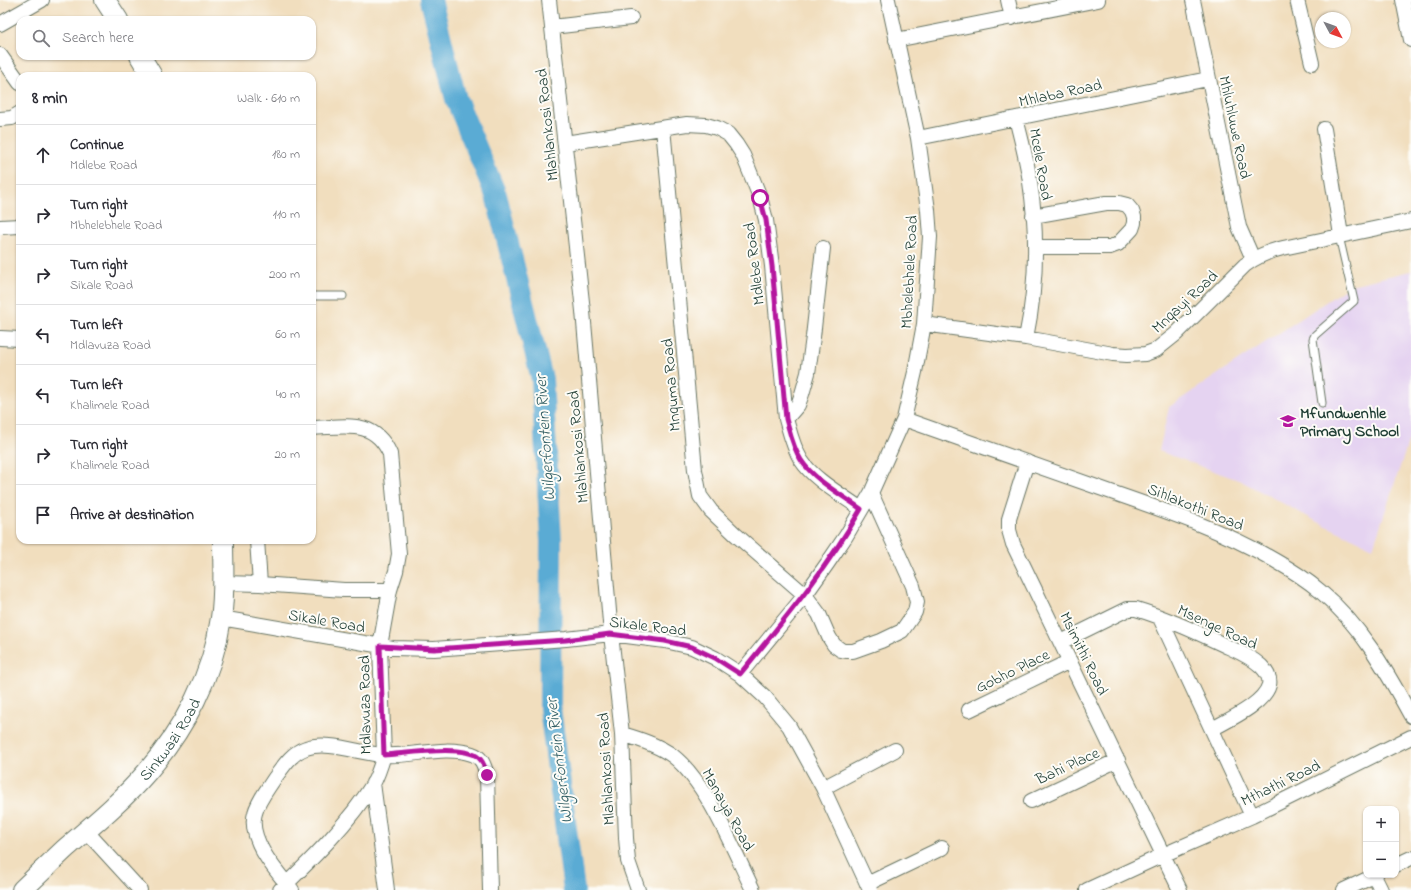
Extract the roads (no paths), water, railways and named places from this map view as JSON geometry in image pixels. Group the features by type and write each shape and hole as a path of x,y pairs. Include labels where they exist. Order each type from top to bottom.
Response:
{"street":[{"path":"0,24 42,0"},
{"path":"106,0 116,16"},
{"name":"Mlahlankosi Road","path":"549,0 566,143 583,312 610,634 622,734 628,861 638,890"},
{"name":"Mbhelebhele Road","path":"740,674 805,595 827,564 870,493 904,419 924,324 930,237 928,210 918,138 888,0"},
{"path":"1008,0 1012,18"},
{"path":"896,40 1098,0"},
{"name":"Mhluhluwe Road","path":"1193,0 1239,227 1253,259"},
{"path":"1296,0 1312,63"},
{"path":"1403,0 1411,40"},
{"path":"552,27 631,18"},
{"path":"0,55 16,77"},
{"path":"142,60 150,72"},
{"name":"Mhlaba Road","path":"918,138 1208,79"},
{"path":"0,119 12,118 16,116"},
{"name":"Mcele Road","path":"1016,118 1030,180 1036,258 1034,285 1026,338"},
{"name":"Mdlebe Road","path":"566,143 687,124 706,125 717,128 728,134 736,144 746,162 760,198 766,220 786,419 795,447 801,460 810,471 861,509"},
{"name":"Mnquma Road","path":"663,128 696,483 700,496 711,511 734,534 805,595"},
{"path":"1324,129 1340,236"},
{"name":"Mcele Road","path":"1033,216 1106,203 1119,203 1127,206 1132,211 1134,217 1132,229 1118,244 1110,247 1035,247"},
{"name":"Mnqayi Road","path":"924,324 1026,338 1113,354 1145,354 1156,350 1176,334 1245,265 1253,259 1271,251 1283,248 1411,222"},
{"path":"0,227 16,226"},
{"path":"786,419 798,405 808,373 814,337 823,248"},
{"path":"0,338 16,339"},
{"name":"Sihlakothi Road","path":"904,419 1169,512 1246,544 1287,568 1319,590 1345,614 1369,645 1392,681 1411,716"},
{"name":"Mdlavuza Road","path":"286,888 338,830 373,783 384,755 380,646 390,590 396,571 399,554 390,454 385,443 377,435 358,427 316,428"},
{"name":"Msimithi Road","path":"1027,462 1009,520 1009,530 1013,544 1180,890"},
{"path":"805,595 818,614 834,645 846,651 853,651 881,641 902,631 915,612 916,602 913,586 870,493"},
{"name":"Sinkwazi Road","path":"22,890 122,799 137,783 168,744 186,715 204,680 217,642 224,583 223,544"},
{"path":"257,544 260,584"},
{"path":"224,583 344,590 390,590"},
{"name":"Msenge Road","path":"1061,642 1128,609 1136,609 1210,638 1247,656 1267,672 1270,678 1269,685 1259,700 1246,710 1212,729"},
{"name":"Sikale Road","path":"221,618 380,646 434,649 517,642 566,640 610,634 665,641 692,647 715,658 740,674 765,698 789,726 823,788 869,887"},
{"name":"Msenge Road","path":"1160,618 1252,816"},
{"name":"Gobho Place","path":"969,710 1070,661"},
{"name":"Manaya Road","path":"622,734 654,746 671,755 685,766 697,782 716,814 753,890"},
{"name":"Mthathi Road","path":"1087,890 1252,816 1411,737"},
{"path":"286,888 256,839 254,814 262,797 286,763 295,754 306,748 320,745 384,755 449,750 474,754 479,758 484,763 487,775 490,890"},
{"path":"823,788 895,750"},
{"name":"Bahi Place","path":"1031,801 1118,760"},
{"path":"373,783 387,890"},
{"path":"86,831 140,890"},
{"path":"869,887 942,848"},
{"path":"1399,864 1411,858"},
{"path":"1344,890 1371,878"},
{"path":"1376,878 1381,890"}],"lane":[{"path":"1322,403 1313,339 1354,301 1340,236"},
{"path":"316,296 344,296"}],"waterway":[{"name":"Wilgerfontein River","path":"431,0 456,99 496,195 542,379 551,541 550,708 574,890"}],"place":[{"name":"Mfundwenhle Primary School","path":"1288,421"}]}
